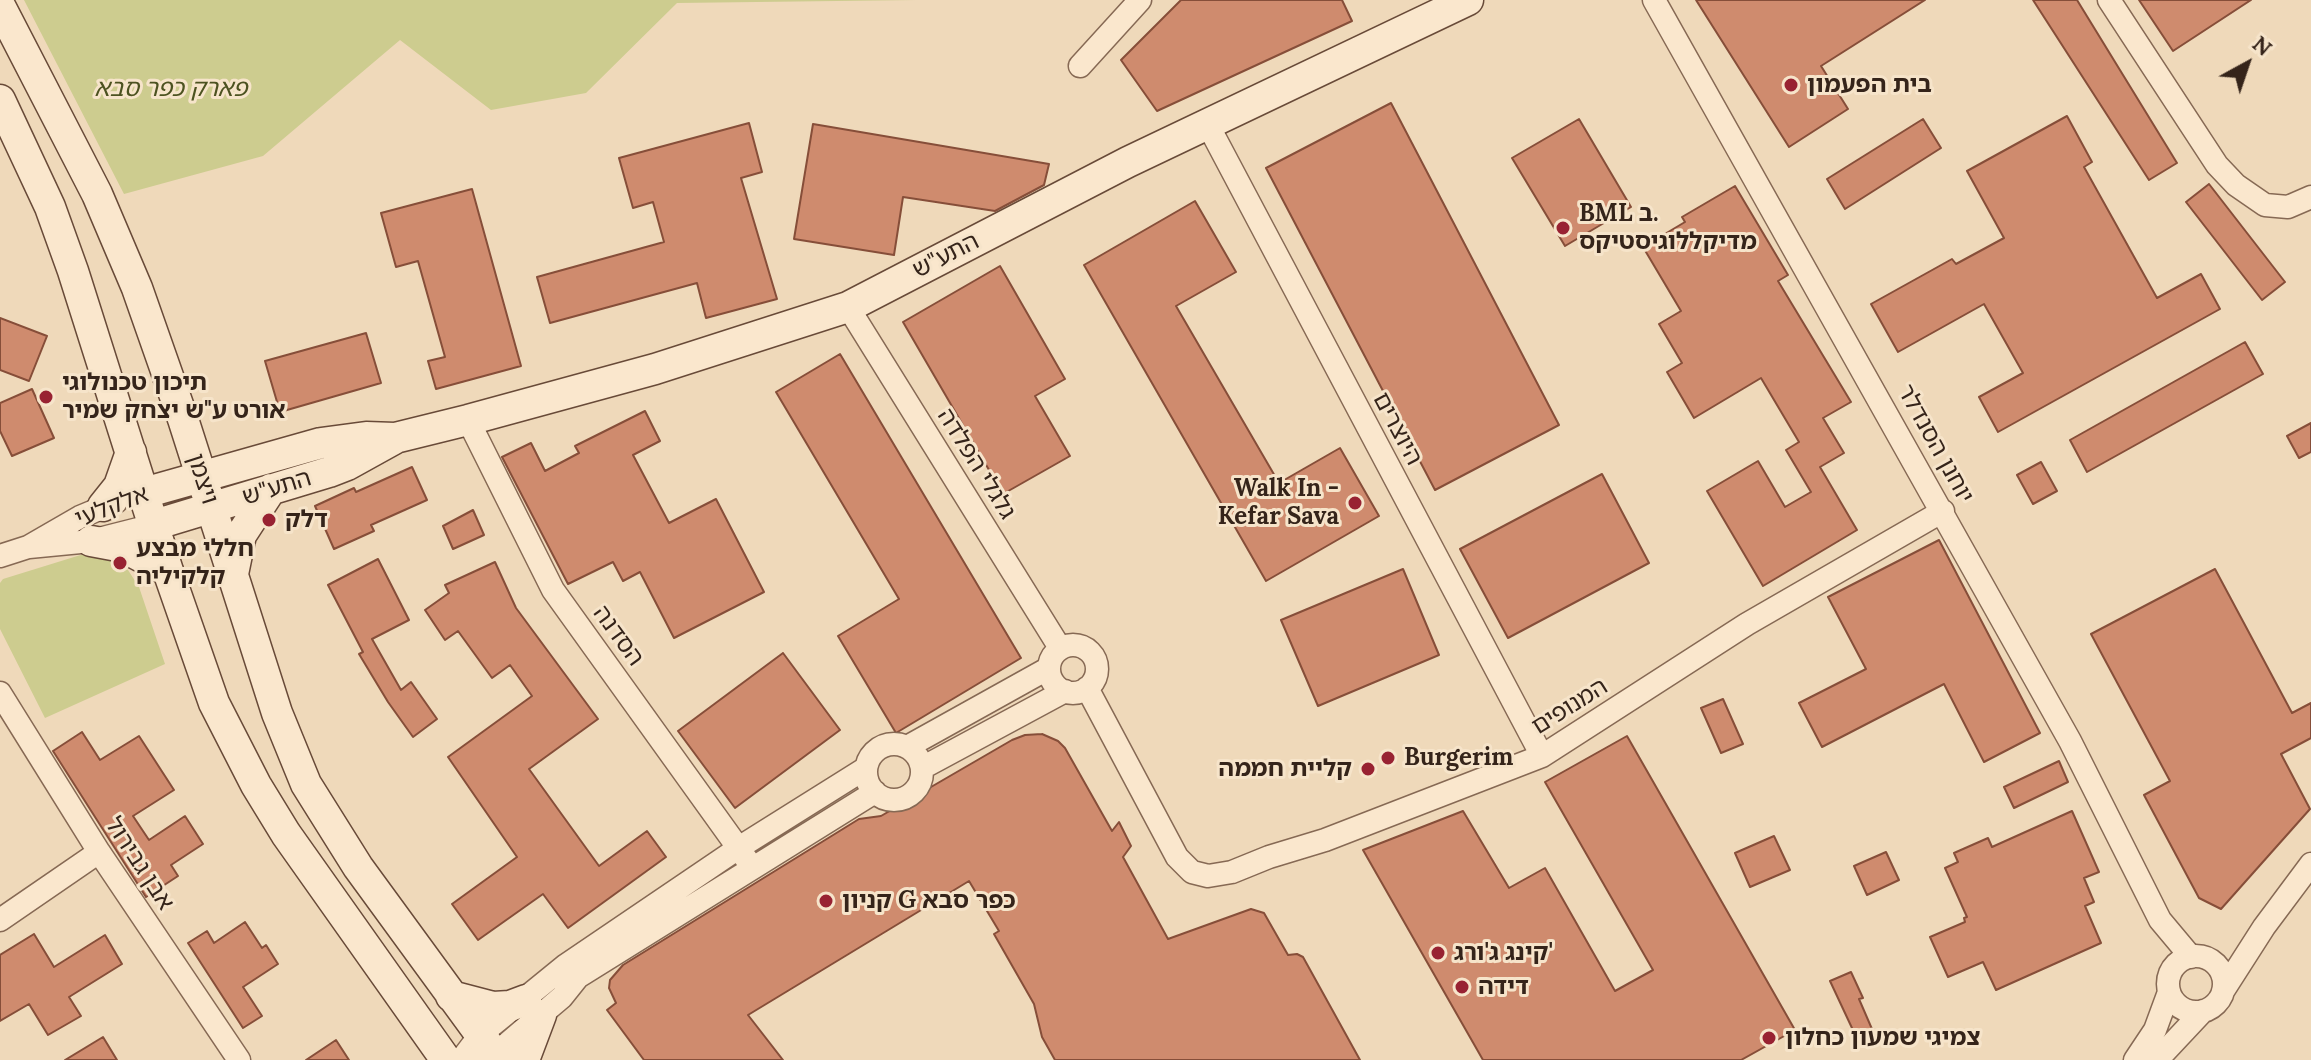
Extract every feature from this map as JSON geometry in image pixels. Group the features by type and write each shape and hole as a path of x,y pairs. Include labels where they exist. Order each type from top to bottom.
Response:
{"main road":[{"name":"התע\"ש","path":"201,476 344,439 395,438 468,420 655,369 848,307 1128,162 1468,0"},
{"name":"ויצמן","path":"0,6 43,85 117,237 183,419 277,713 306,784 358,867 495,1054"},
{"path":"0,100 50,207 73,271 168,571 214,703 256,785 309,867 446,1060"},
{"path":"183,419 196,435 212,447 251,462"},
{"name":"התע\"ש","path":"154,525 347,465 395,438"},
{"path":"103,506 119,486 131,452"},
{"name":"אלקלעי","path":"144,493 201,476"},
{"path":"233,576 241,535 271,489"},
{"path":"91,541 123,547 168,571"},
{"path":"451,996 493,1007 543,1004"},
{"path":"495,1054 543,1004"}],"street":[{"path":"1080,66 1140,0"},
{"name":"יוחנן הסנדלר","path":"1654,0 2070,741 2160,920 2191,957"},
{"path":"2109,0 2217,165 2236,185 2265,205 2288,207 2311,197"},
{"name":"היוצרים","path":"1208,125 1542,756"},
{"name":"גלגלי הפלדה","path":"848,307 1055,658"},
{"name":"הסדנה","path":"468,420 553,590 752,867"},
{"name":"אלקלעי","path":"0,556 28,547 103,506 144,493"},
{"name":"המנופים","path":"1076,690 1177,857 1192,872 1208,876 1232,872 1325,840 1542,756 1747,624 1943,511"},
{"name":"אלקלעי","path":"28,547 91,541 154,525"},
{"path":"907,747 1076,645 1083,647 1094,659 1096,675 1076,690 922,768"},
{"path":"1055,658 1053,682 1076,690"},
{"name":"אבן גבירול","path":"0,693 99,852 239,1060"},
{"path":"543,1004 566,965 740,847 866,768 874,752 881,747 907,747 922,768 919,785 906,797 889,800 875,792 866,768"},
{"path":"461,1060 495,1054 543,1004 578,977 875,792"},
{"path":"0,920 99,852"},
{"path":"2157,1060 2203,1011 2219,1000 2264,927 2311,864"},
{"name":"יוחנן הסנדלר","path":"2160,920 2170,982"},
{"path":"2215,964 2264,927"},
{"path":"2135,1060 2155,1030 2176,964 2200,956 2215,964 2221,972 2223,991"},
{"path":"543,1004 566,965"},
{"path":"2170,982 2173,1001 2184,1010 2203,1011"}],"green space":[{"name":"פארק כפר סבא","path":"24,0 916,0 677,3 586,93 491,110 400,40 263,156 124,194"},
{"path":"87,553 113,558 128,570 139,587 165,664 45,718 0,629 0,583 3,579"}],"building":[{"path":"1181,0 1342,0 1352,21 1157,111 1121,60"},
{"name":"בית הפעמון","path":"1696,0 1925,0 1821,66 1848,109 1789,147"},
{"path":"2033,0 2077,0 2177,163 2149,180"},
{"path":"2139,0 2251,0 2173,51"},
{"path":"1391,103 1559,425 1435,490 1266,168"},
{"path":"2067,116 2092,162 2084,167 2157,298 2201,274 2220,309 1998,432 1979,397 2023,373 1984,304 1898,352 1871,304 1952,259 1956,264 2004,238 1967,171"},
{"path":"1579,119 1631,207 1565,246 1512,158"},
{"path":"1923,119 1941,148 1845,209 1827,179"},
{"path":"749,123 762,172 741,178 777,299 706,318 697,283 550,323 537,277 664,242 653,202 633,208 619,158"},
{"path":"813,124 1049,164 1044,185 995,211 903,197 894,255 794,239"},
{"path":"2209,184 2285,282 2262,300 2186,202"},
{"path":"1735,186 1788,275 1778,281 1851,402 1823,418 1844,453 1820,467 1857,530 1763,586 1707,491 1758,461 1785,507 1811,492 1786,450 1799,442 1761,378 1694,418 1667,372 1682,363 1659,324 1681,311 1643,247 1685,222 1682,217"},
{"path":"472,189 521,366 436,389 428,361 445,357 418,261 396,267 381,213"},
{"path":"1195,201 1236,272 1176,306 1279,483 1340,448 1379,516 1266,581 1084,265"},
{"path":"1000,266 1065,379 1035,396 1070,456 1003,494 903,322"},
{"path":"0,318 47,336 29,381 0,370"},
{"path":"366,333 381,383 280,412 265,361"},
{"path":"2245,342 2263,374 2087,472 2070,440"},
{"path":"840,354 1021,658 896,733 838,636 899,599 776,392"},
{"path":"32,389 54,438 12,456 0,431 0,403"},
{"path":"645,411 660,441 633,455 669,523 716,499 764,592 674,638 640,572 623,581 613,562 568,584 502,457 531,443 545,471 579,453 575,446"},
{"path":"2311,423 2311,452 2299,458 2287,436"},
{"path":"2041,462 2057,491 2033,504 2017,475"},
{"path":"412,467 427,500 371,525 374,531 334,549 315,506"},
{"path":"1602,474 1649,563 1508,638 1460,549"},
{"path":"473,510 484,535 453,549 443,526"},
{"path":"1939,540 2040,733 1984,762 1944,684 1822,747 1799,703 1866,669 1828,597"},
{"path":"378,559 409,620 372,639 401,690 411,682 437,719 413,737 359,654 363,652 328,585"},
{"path":"495,562 516,608 598,719 529,769 599,866 647,831 666,857 568,928 543,894 478,940 452,904 517,857 448,757 532,696 510,665 492,678 458,631 445,640 425,610 449,593 445,585"},
{"path":"1403,569 1439,655 1318,706 1281,620"},
{"path":"2215,569 2292,713 2311,703 2311,738 2281,754 2310,809 2221,909 2199,898 2144,795 2170,781 2091,634"},
{"path":"783,653 840,730 735,808 678,731"},
{"path":"1723,699 1743,744 1721,753 1701,708"},
{"path":"82,732 100,760 139,736 174,790 133,816 149,840 185,816 203,844 171,865 178,876 146,897 53,751"},
{"name":"קניון G כפר סבא","path":"1042,734 1065,748 1112,831 1119,822 1131,846 1123,857 1168,939 1251,909 1264,913 1288,955 1303,957 1360,1060 1055,1060 1042,1037 1034,1004 994,934 999,931 969,881 748,1015 783,1060 644,1060 607,1010 616,1003 609,988 610,980 623,965 859,819 881,816 1012,740"},
{"path":"1627,736 1795,1030 1741,1060 1483,1060 1363,850 1463,811 1509,888 1545,868 1615,991 1653,970 1545,782"},
{"path":"2059,761 2068,782 2014,808 2004,787"},
{"path":"2072,811 2099,872 2084,878 2094,902 2085,906 2101,943 1996,990 1983,962 1948,977 1930,937 1965,922 1964,918 1967,917 1945,868 1958,862 1954,853 1988,838 1992,847"},
{"path":"1774,836 1790,870 1750,887 1735,853"},
{"path":"1886,852 1899,880 1867,895 1854,866"},
{"path":"245,922 262,948 266,945 278,964 243,987 262,1016 243,1028 188,943 207,931 214,943"},
{"path":"34,934 54,967 105,935 122,964 69,997 81,1016 48,1035 29,1004 0,1021 0,955"},
{"path":"1851,972 1875,1036 1859,1043 1830,981"},
{"path":"103,1037 117,1060 65,1060"},
{"path":"336,1040 349,1060 306,1060"}],"place":[{"name":"בית הפעמון","path":"1791,85"},
{"name":"BML ב. מדיקללוגיסטיקס","path":"1563,228"},
{"name":"תיכון טכנולוגי אורט ע\"ש יצחק שמיר","path":"46,397"},
{"name":"Walk In - Kefar Sava","path":"1355,503"},
{"name":"דלק","path":"269,520"},
{"name":"חללי מבצע קלקיליה","path":"120,563"},
{"name":"Burgerim","path":"1388,758"},
{"name":"קליית חממה","path":"1368,769"},
{"name":"קניון G כפר סבא","path":"826,901"},
{"name":"קינג ג'ורג'","path":"1438,953"},
{"name":"דידה","path":"1462,987"},
{"name":"צמיגי שמעון כחלון","path":"1769,1038"}]}
